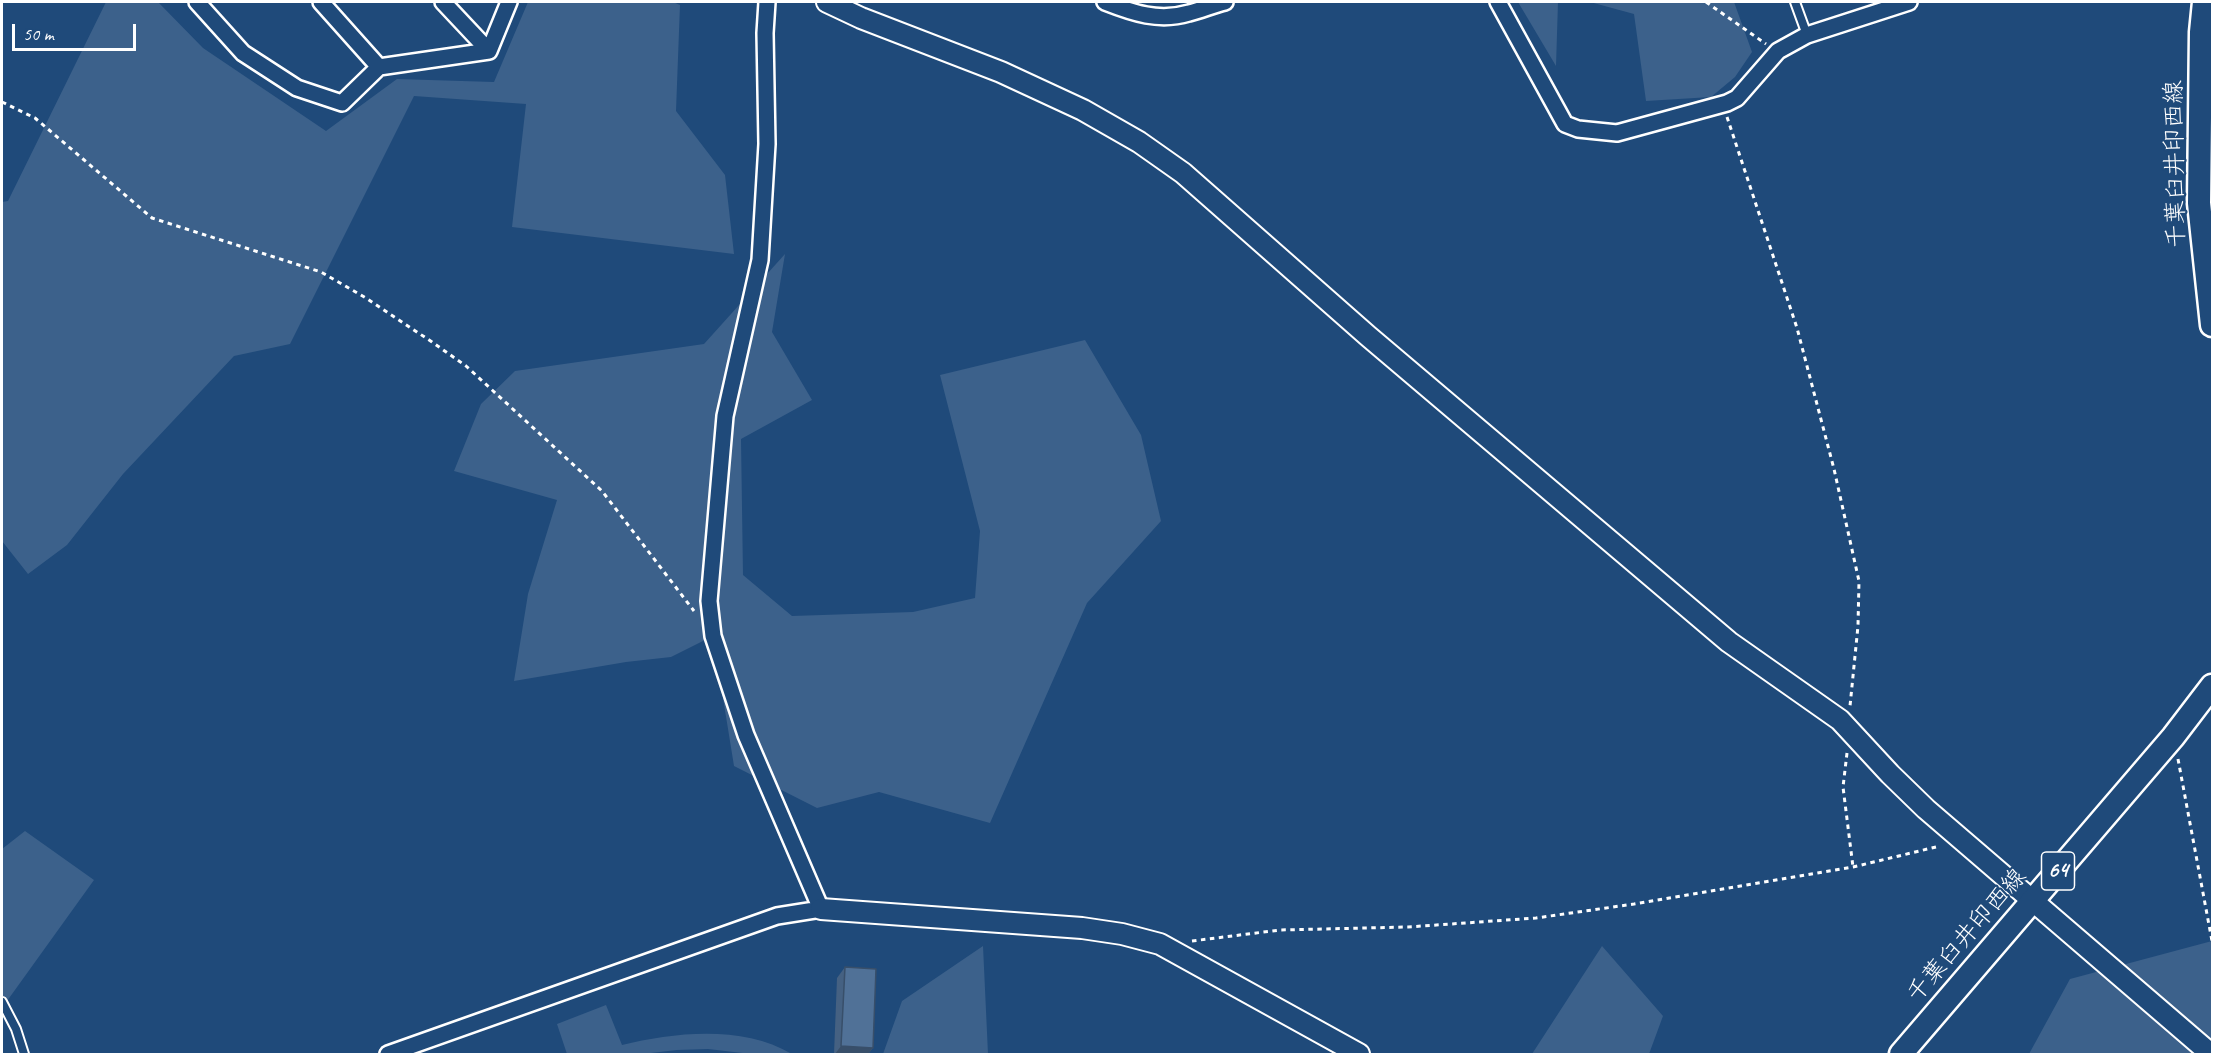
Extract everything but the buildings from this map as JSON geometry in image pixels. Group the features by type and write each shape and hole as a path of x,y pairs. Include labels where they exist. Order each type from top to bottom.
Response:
{"main road":[{"name":"千葉臼井印西線","path":"2204,2 2201,32 2199,203 2212,325"},
{"name":"千葉臼井印西線","path":"1901,1054 2174,737 2212,686"}],"street":[{"path":"197,2 243,53 297,88 342,104 379,67 489,51"},
{"path":"321,2 379,67"},
{"path":"443,2 489,51"},
{"path":"489,51 509,2"},
{"path":"766,2 767,144 760,260 725,416 709,601 713,636 746,735 821,909"},
{"path":"826,2 1011,77 1083,110 1139,142 1183,173 1368,336 1729,642 1840,720 1926,809 2211,1054"},
{"path":"1105,2 1149,17 1166,17 1186,14 1225,2"},
{"path":"1498,2 1565,124 1578,129 1617,133 1727,103 1737,98 1778,51 1807,35 1909,2"},
{"path":"388,1054 777,916 821,909 1082,928 1122,934 1161,945 1359,1054"}],"lane":[{"path":"1795,2 1807,35"},
{"path":"2,1002 16,1029 24,1054"}],"path":[{"path":"1706,2 1748,33 1778,51"},
{"path":"2,102 35,118 152,218 321,272 366,298 457,360 602,491 713,636"},
{"path":"1727,103 1727,122 1797,328 1834,469 1859,581 1858,626 1850,708 1840,720"},
{"path":"2174,737 2212,941"},
{"path":"1853,867 1843,787 1845,760 1848,751 1858,738"},
{"path":"1161,945 1280,930 1408,927 1536,918 1853,867 1963,840"}],"shaded area":[{"path":"106,2 158,2 203,48 326,131 397,79 494,82 528,2 673,2 680,5 676,111 725,175 734,254 512,227 526,104 414,96 290,344 234,356 123,474 67,545 28,574 2,541 2,202 8,201"},
{"path":"1518,2 1558,2 1556,66"},
{"path":"1590,2 1734,2 1752,52 1735,77 1711,97 1646,101 1634,14"},
{"path":"785,254 772,332 812,400 741,439 743,575 792,616 913,612 975,598 980,531 940,375 1085,340 1141,435 1161,521 1087,603 990,823 879,792 817,808 734,766 713,636 671,657 626,662 514,681 528,594 557,500 454,471 481,404 515,371 704,344"},
{"path":"25,831 94,880 2,1008 2,849"},
{"path":"2212,941 2212,1054 2029,1054 2070,979"},
{"path":"983,946 988,1054 883,1054 902,1001"},
{"path":"1602,946 1663,1016 1649,1054 1532,1054"},
{"path":"606,1005 622,1045 686,1034 731,1035 773,1045 792,1054 751,1054 708,1049 642,1054 567,1054 557,1024"}]}
